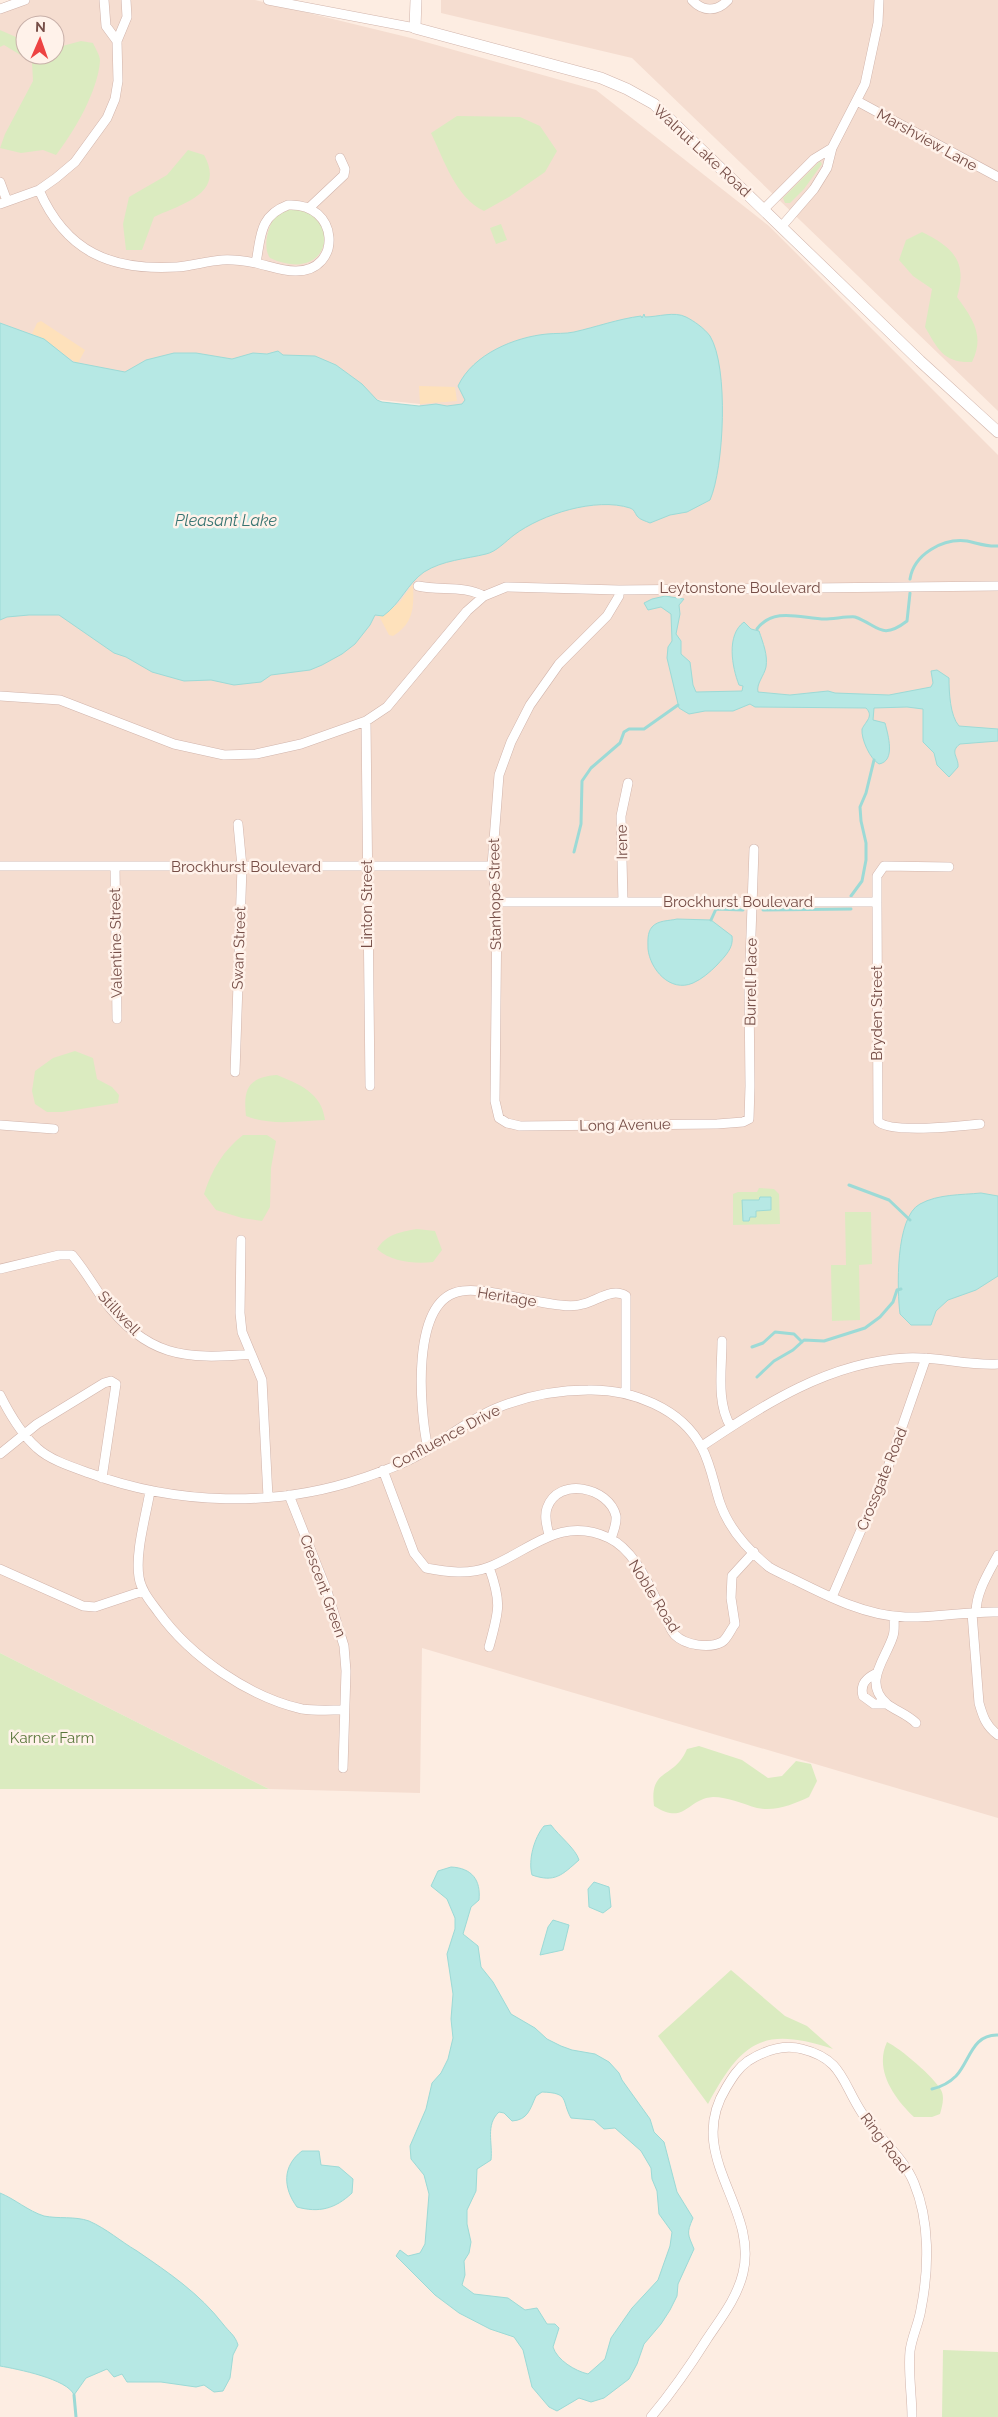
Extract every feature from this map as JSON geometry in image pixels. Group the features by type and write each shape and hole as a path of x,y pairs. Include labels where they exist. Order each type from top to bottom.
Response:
{"street":[{"path":"0,9 25,0"},
{"path":"104,0 106,26 117,41"},
{"path":"0,182 4,203 39,190 75,162 107,118 115,99 118,81 117,41 127,17 126,0"},
{"name":"Walnut Lake Road","path":"268,0 415,28 563,67 601,78 627,89 654,104 912,354 998,432"},
{"path":"415,28 416,0"},
{"path":"692,0 706,10 716,9 728,0"},
{"path":"782,226 828,168 832,148 857,101 873,56 878,24 879,0"},
{"name":"Marshview Lane","path":"857,101 998,177"},
{"path":"764,209 814,159 832,148"},
{"path":"310,208 344,175 345,170 340,158"},
{"path":"39,190 47,209 76,243 116,263 144,267 176,268 221,260 256,263 295,271 317,265 327,251 329,234 326,223 319,214 310,208 288,205 278,209 269,216 263,226 256,263"},
{"path":"418,586 433,589 471,589 484,596"},
{"name":"Leytonstone Boulevard","path":"0,696 60,700 174,744 224,755 256,754 301,744 366,721 387,707 467,611 484,596 506,587 619,590 998,586"},
{"name":"Stanhope Street","path":"498,1118 495,1101 497,902 492,866 499,775 511,742 544,682 607,616 619,596 619,590"},
{"name":"Linton Street","path":"366,721 370,1086"},
{"name":"Irene","path":"623,902 621,816 628,783"},
{"name":"Swan Street","path":"235,1072 242,867 238,824"},
{"name":"Burrell Place","path":"750,1114 749,991 754,849"},
{"name":"Brockhurst Boulevard","path":"0,866 492,866"},
{"name":"Valentine Street","path":"116,866 117,1019"},
{"path":"877,902 877,876 884,866 949,867"},
{"name":"Brockhurst Boulevard","path":"497,902 877,902"},
{"name":"Bryden Street","path":"877,902 877,1116 880,1123 886,1127 921,1128 980,1124"},
{"name":"Long Avenue","path":"498,1118 520,1126 717,1124 743,1122 749,1118 750,1114"},
{"path":"0,1125 54,1129"},
{"path":"241,1240 240,1313 242,1332 262,1380 268,1497"},
{"name":"Stillwell","path":"0,1269 59,1255 72,1255 104,1300 148,1344 166,1352 191,1356 251,1354"},
{"name":"Heritage","path":"428,1449 420,1396 421,1369 426,1335 434,1315 446,1296 462,1291 481,1291 561,1306 582,1305 614,1292 621,1292 626,1296 626,1394"},
{"path":"722,1341 722,1396 724,1415 731,1427"},
{"path":"702,1446 798,1387 851,1366 908,1358 998,1364"},
{"name":"Crossgate Road","path":"832,1597 887,1470 926,1358"},
{"path":"0,1454 55,1412 104,1383 111,1381 116,1384 102,1478"},
{"name":"Confluence Drive","path":"0,1395 9,1412 37,1448 69,1466 122,1485 202,1499 268,1497 332,1487 383,1470 428,1449 476,1419 520,1400 575,1390 613,1391 656,1404 676,1418 693,1434 702,1446 710,1465 721,1505 735,1534 770,1568 832,1597 876,1614 894,1616 998,1612"},
{"name":"Noble Road","path":"383,1470 414,1553 426,1568 463,1573 489,1567 549,1535 581,1530 611,1539 632,1558 675,1635 692,1644 709,1645 722,1642 735,1624 731,1598 732,1576 754,1552"},
{"path":"549,1535 545,1518 551,1501 562,1491 579,1488 596,1494 613,1509 616,1518 611,1539"},
{"path":"150,1491 140,1552 139,1577 143,1591 167,1624 201,1658 226,1675 252,1689 296,1707 312,1710 344,1710"},
{"name":"Crescent Green","path":"289,1494 339,1625 344,1646 346,1671 343,1768"},
{"path":"998,1555 979,1592 974,1613 979,1703 983,1718 990,1729 998,1735"},
{"path":"489,1567 498,1593 499,1605 489,1647"},
{"path":"0,1569 83,1606 95,1607 143,1591"},
{"path":"887,1704 874,1704 863,1696 861,1690 864,1682 875,1674 894,1634 894,1616"},
{"path":"875,1674 880,1695 887,1704 908,1715 916,1723"},
{"name":"Ring Road","path":"651,2417 671,2394 733,2299 743,2272 744,2248 738,2216 718,2166 712,2137 716,2105 741,2066 758,2055 780,2048 801,2048 823,2056 839,2070 861,2112 904,2164 914,2182 925,2218 926,2245 921,2311 913,2334 910,2355 912,2417"}],"shaded area":[{"path":"25,0 255,0 415,39 596,90 769,226 998,455 998,1818 422,1648 420,1793 269,1789 0,1653 0,579 404,578 420,404 0,360 0,9"},
{"path":"441,0 998,0 998,411 632,58 441,13"}],"green space":[{"path":"0,30 15,37 15,52 4,45 0,47"},
{"path":"81,41 93,43 100,61 95,85 84,111 56,155 43,150 21,153 0,148 5,134 33,81 32,65 65,65 65,45"},
{"path":"457,116 520,117 540,126 557,151 545,172 509,197 484,211 474,205 458,188 431,133"},
{"path":"188,150 204,155 209,168 209,179 205,188 187,202 154,217 142,250 126,250 123,224 129,197 167,175"},
{"path":"820,161 822,164 804,189 790,203 785,203 783,198"},
{"path":"293,208 309,213 319,222 324,233 324,245 318,256 307,263 291,264 270,258 268,254 266,245 273,220 279,214"},
{"path":"501,224 507,240 496,244 490,228"},
{"path":"922,232 950,250 959,265 961,274 957,297 972,320 977,336 976,353 972,362 954,360 942,353 938,348 925,327 932,289 913,276 899,260 906,240"},
{"path":"75,1051 93,1058 97,1079 112,1087 119,1095 118,1103 62,1112 47,1112 35,1104 32,1091 35,1071 53,1058"},
{"path":"277,1075 301,1086 314,1096 323,1111 325,1120 275,1122 246,1116 246,1098 250,1086 260,1078"},
{"path":"243,1135 267,1135 276,1141 271,1168 270,1207 262,1221 242,1218 216,1210 204,1194 219,1161"},
{"path":"759,1188 774,1189 779,1194 780,1224 733,1225 733,1194 738,1192 757,1192"},
{"path":"845,1212 871,1212 872,1264 859,1265 860,1320 832,1321 831,1265 846,1265"},
{"path":"417,1229 435,1231 442,1250 433,1262 404,1261 389,1257 377,1249 390,1237"},
{"name":"Karner Farm","path":"0,1653 269,1789 0,1789"},
{"path":"699,1746 742,1760 768,1778 782,1776 796,1761 811,1764 817,1781 809,1797 791,1805 771,1809 757,1808 719,1797 704,1799 685,1810 673,1813 654,1806 653,1794 659,1779 676,1766 687,1749"},
{"path":"731,1970 785,2016 807,2026 833,2049 809,2042 789,2039 772,2040 757,2044 744,2053 732,2066 708,2104 658,2036"},
{"path":"887,2042 917,2064 932,2078 941,2090 943,2102 940,2114 932,2117 914,2117 893,2092 888,2083 883,2063"},
{"path":"943,2350 998,2352 998,2417 942,2417"}],"sand":[{"path":"41,321 85,350 78,363 38,336 32,334 37,323"},
{"path":"419,386 455,387 457,401 420,404"},
{"path":"413,584 413,607 409,620 400,631 393,636 389,635 379,616 383,616 400,602"}],"water":[{"name":"Pleasant Lake","path":"644,314 645,317 671,314 686,317 708,333 716,351 722,393 719,465 710,500 687,512 670,515 650,523 638,517 633,510 616,505 586,506 554,514 526,527 490,553 447,562 424,572 413,582 389,611 383,616 375,615 370,625 355,644 342,654 310,670 271,675 261,682 234,685 211,680 184,681 152,672 126,657 114,653 59,615 29,615 7,617 0,620 0,323 44,339 73,362 125,372 146,360 174,353 196,353 232,359 253,353 267,354 278,351 283,355 315,356 336,365 362,384 377,400 382,402 419,406 436,404 447,406 462,404 465,400 458,386 474,365 496,349 522,339 547,334 574,332 624,319 641,316 642,318"},
{"path":"665,596 684,599 679,605 680,614 676,634 681,641 681,654 690,662 693,685 696,692 742,691 743,686 739,685 734,669 732,652 735,635 738,628 744,622 751,629 759,631 766,654 766,667 758,686 758,692 790,695 828,691 835,693 889,695 931,687 933,683 931,671 937,670 949,678 952,710 959,726 998,729 998,741 960,744 955,750 958,767 949,777 937,765 934,753 923,742 923,709 907,707 874,708 873,720 885,723 888,734 888,758 879,764 869,753 863,738 862,729 869,716 866,708 755,707 750,704 733,711 705,711 689,714 679,708 667,658 668,647 672,641 671,614 661,607 648,610 644,603"},
{"path":"677,919 711,920 732,936 730,948 717,965 700,979 685,985 677,985 663,977 653,964 648,949 650,929 660,922"},
{"path":"981,1193 998,1196 998,1276 976,1290 948,1300 936,1311 931,1325 911,1325 900,1314 898,1289 902,1238 906,1223 912,1212 920,1204 934,1198"},
{"path":"760,1197 771,1197 771,1210 756,1211 756,1217 750,1217 749,1221 743,1221 742,1200 759,1200"},
{"path":"551,1825 571,1847 579,1860 568,1870 552,1878 532,1875 531,1856 535,1843 544,1826"},
{"path":"451,1867 458,1868 470,1873 477,1881 479,1900 471,1907 463,1934 478,1946 481,1967 493,1982 511,2014 535,2028 547,2039 561,2046 595,2054 609,2062 619,2073 650,2119 654,2132 664,2142 677,2192 693,2218 689,2227 689,2234 694,2249 678,2284 677,2296 661,2324 644,2344 629,2379 604,2398 591,2402 579,2398 557,2411 549,2407 532,2387 523,2350 514,2337 490,2329 459,2313 435,2295 396,2256 400,2250 408,2256 420,2253 425,2244 429,2194 424,2175 411,2159 410,2146 426,2109 432,2083 441,2073 448,2059 453,2038 451,2019 453,1994 447,1954 455,1929 455,1918 447,1899 431,1886 438,1871","holes":["542,2092 561,2096 571,2118 594,2120 604,2129 615,2128 641,2151 651,2168 652,2179 657,2191 659,2214 672,2232 670,2246 658,2280 632,2308 611,2338 605,2359 588,2374 572,2368 558,2356 553,2347 559,2328 555,2324 547,2324 537,2308 525,2310 508,2298 474,2294 462,2285 465,2275 464,2261 469,2253 471,2242 467,2224 467,2210 476,2191 477,2169 491,2160 490,2134 492,2123 499,2112 504,2113 512,2121 522,2118 528,2113 536,2096"]},
{"path":"594,1882 609,1887 611,1907 603,1913 589,1907 588,1889"},
{"path":"553,1920 569,1925 563,1950 540,1955 548,1927"},
{"path":"302,2151 319,2151 321,2165 339,2167 353,2179 352,2193 339,2203 326,2208 312,2210 297,2207 289,2192 287,2178 291,2163"},
{"path":"0,2193 44,2216 78,2219 96,2224 161,2267 194,2293 232,2334 238,2345 233,2355 230,2378 223,2391 214,2392 204,2385 196,2387 161,2382 127,2382 122,2374 114,2377 107,2369 86,2378 74,2395 70,2389 52,2380 29,2372 0,2366"}],"waterway":[{"path":"910,579 917,562 923,555 939,545 949,542 967,541 998,546"},
{"path":"757,629 764,622 772,618 789,615 825,619 855,617 880,630 891,630 907,621 910,593"},
{"path":"574,852 581,824 582,781 591,768 620,743 624,732 629,729 644,729 678,705"},
{"path":"851,896 862,881 866,860 866,843 860,807 866,793 874,760"},
{"path":"711,920 716,909 743,910"},
{"path":"763,910 851,909"},
{"path":"849,1185 889,1200 910,1220"},
{"path":"757,1377 774,1361 793,1350 804,1340 824,1341 865,1328 880,1317 893,1302 897,1290 901,1289"},
{"path":"752,1347 763,1343 775,1332 794,1334 802,1342"},
{"path":"932,2089 945,2084 956,2076 972,2050 982,2039 998,2035"},
{"path":"74,2395 76,2417"}]}
